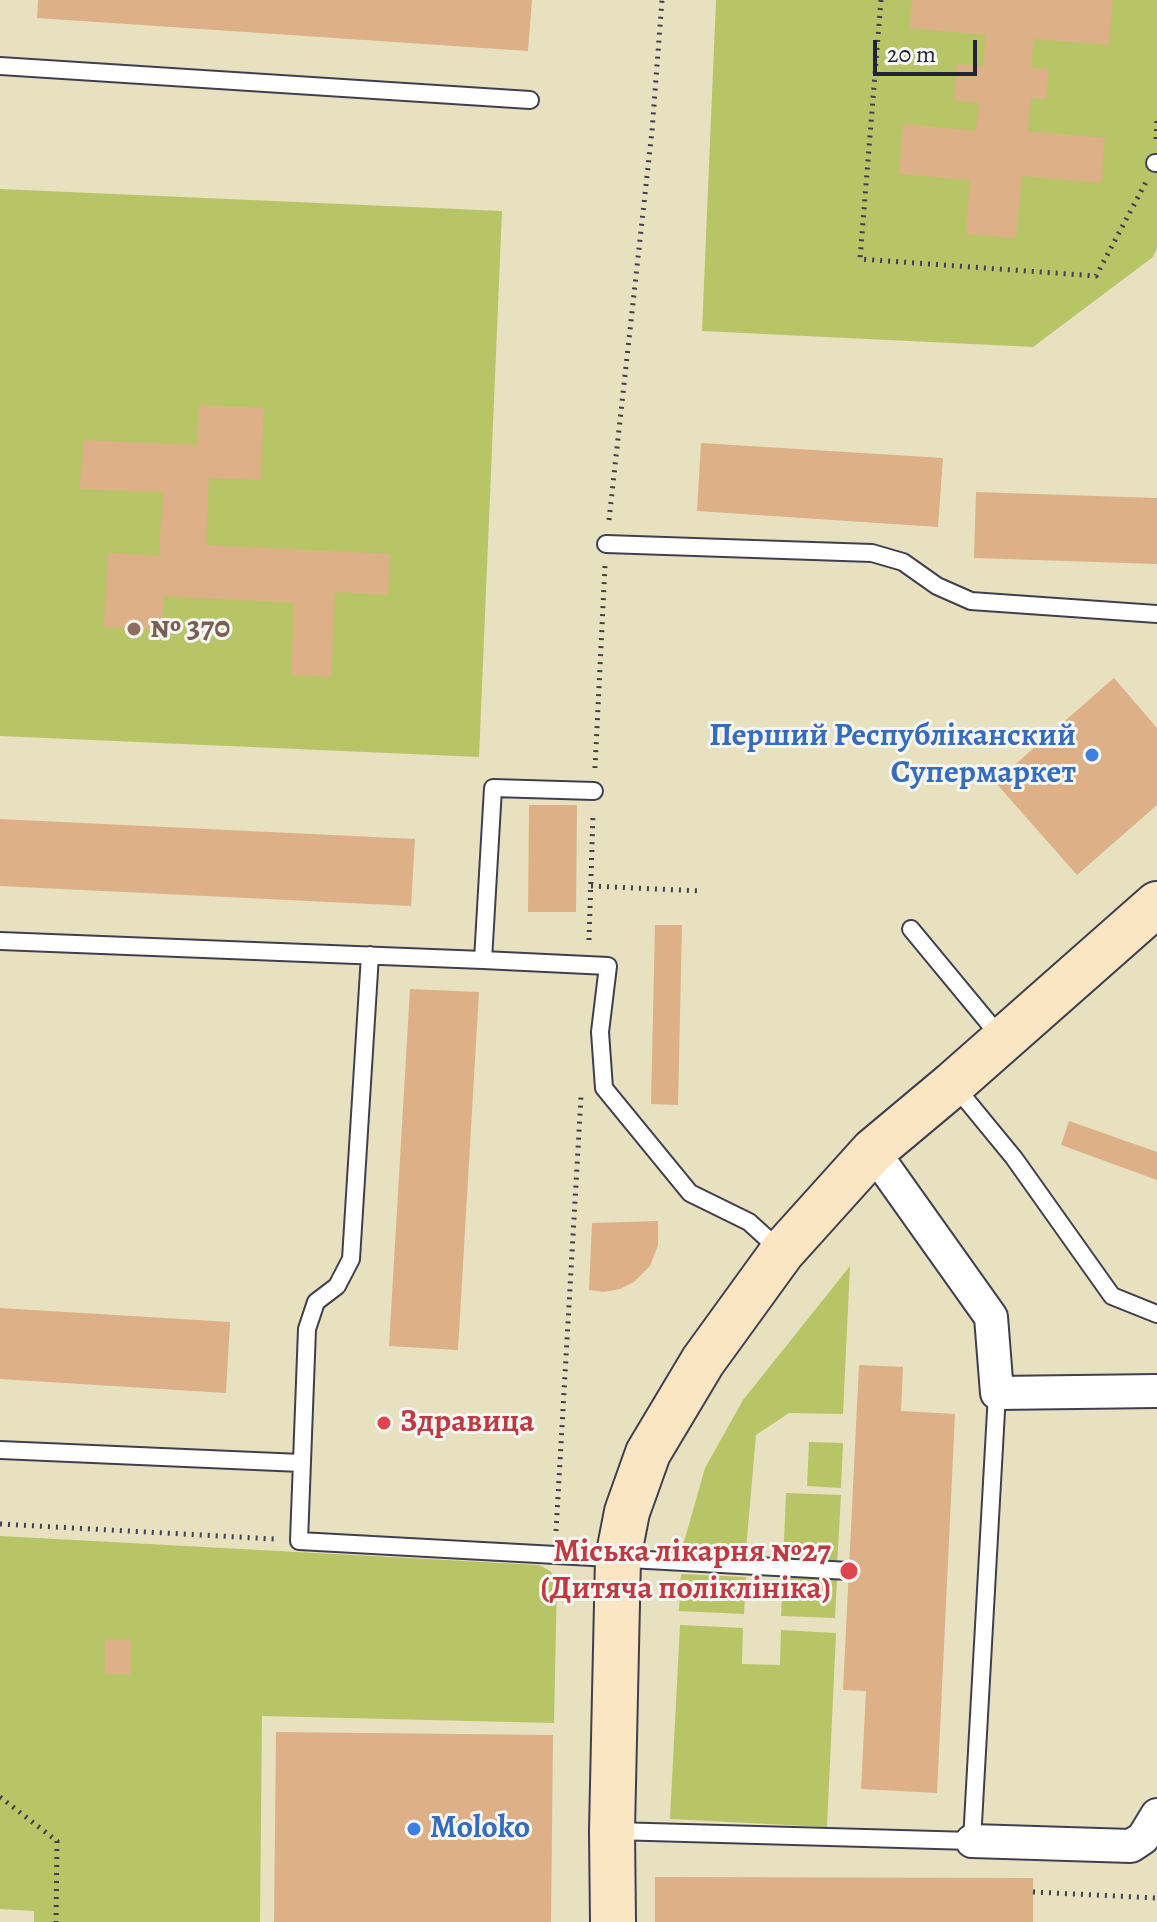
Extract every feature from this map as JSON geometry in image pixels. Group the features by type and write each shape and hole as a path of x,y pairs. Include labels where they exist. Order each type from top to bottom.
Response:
{"street":[{"path":"613,1922 618,1558 627,1512 648,1453 703,1361 782,1252 873,1151 1157,904"},
{"path":"873,1151 991,1317 997,1393 1157,1391"},
{"path":"972,1841 1131,1846 1143,1838 1157,1815"}],"lane":[{"path":"0,66 530,100"},
{"path":"606,544 872,553 903,562 937,586 971,601 1157,614"},
{"path":"483,960 493,788 594,791"},
{"path":"911,929 1003,1040"},
{"path":"0,941 608,966 600,1032 604,1088 690,1193 749,1222 782,1252"},
{"path":"370,955 351,1259 337,1286 316,1302 307,1329 299,1541 849,1571"},
{"path":"953,1084 1014,1158 1112,1296 1157,1314"},
{"path":"612,1830 972,1841 997,1393"},
{"path":"0,1450 301,1463"}],"path":[{"path":"881,0 860,259 1096,276 1156,163 1157,118"},
{"path":"591,886 701,891"},
{"path":"0,1524 299,1541"},
{"path":"0,1797 57,1841 56,1922"},
{"path":"1033,1892 1157,1898"}],"green space":[{"path":"716,0 1157,0 1157,248 1153,257 1033,347 702,331"},
{"path":"0,189 502,211 479,757 0,736"},
{"path":"850,1266 843,1414 789,1413 756,1435 746,1550 682,1549 705,1468 743,1400"},
{"path":"809,1442 843,1443 841,1488 807,1486"},
{"path":"786,1493 841,1495 837,1566 783,1563"},
{"path":"0,1536 539,1565 557,1579 554,1723 262,1716 260,1922 34,1922 34,1911 0,1909"},
{"path":"681,1574 746,1577 744,1614 679,1611"},
{"path":"783,1577 837,1580 835,1618 781,1616"},
{"path":"680,1625 743,1628 742,1664 780,1665 781,1630 836,1633 827,1827 670,1819"}],"building":[{"path":"38,0 532,0 528,51 37,18"},
{"path":"912,0 1113,0 1109,45 1034,39 1031,67 1049,69 1046,99 1031,98 1028,131 1105,138 1101,183 1022,176 1016,238 966,234 970,180 899,174 903,124 976,131 979,103 954,100 957,64 983,66 986,35 910,28"},
{"path":"199,405 264,408 261,480 209,478 206,545 390,554 388,595 335,592 331,677 291,675 294,603 164,596 162,630 104,627 108,553 159,556 163,492 80,489 83,440 197,445"},
{"path":"701,443 943,458 938,527 697,511"},
{"path":"976,492 1157,498 1157,564 974,558"},
{"name":"Перший Республiканский Супермаркет","path":"1114,678 1157,728 1157,805 1077,875 995,782"},
{"path":"529,805 577,805 576,912 528,912"},
{"path":"0,819 415,839 411,906 0,886"},
{"path":"655,925 682,925 678,1105 651,1104"},
{"path":"410,989 479,992 458,1350 389,1346"},
{"path":"1069,1121 1157,1152 1157,1180 1061,1145"},
{"path":"658,1221 658,1245 650,1266 634,1282 604,1292 589,1290 592,1223"},
{"path":"0,1308 230,1322 226,1393 0,1379"},
{"path":"859,1365 903,1367 901,1411 955,1414 937,1793 861,1789 866,1691 843,1690"},
{"path":"105,1640 131,1640 131,1674 105,1674"},
{"name":"Moloko","path":"276,1732 553,1735 551,1922 274,1922"},
{"path":"655,1877 1033,1878 1033,1922 655,1922"}],"place":[{"name":"№ 370","path":"134,629"},
{"name":"Перший Республiканский Супермаркет","path":"1092,755"},
{"name":"Здравица","path":"384,1423"},
{"name":"Міська лікарня №27 (Дитяча поліклініка)","path":"849,1571"},
{"name":"Moloko","path":"414,1829"}]}
